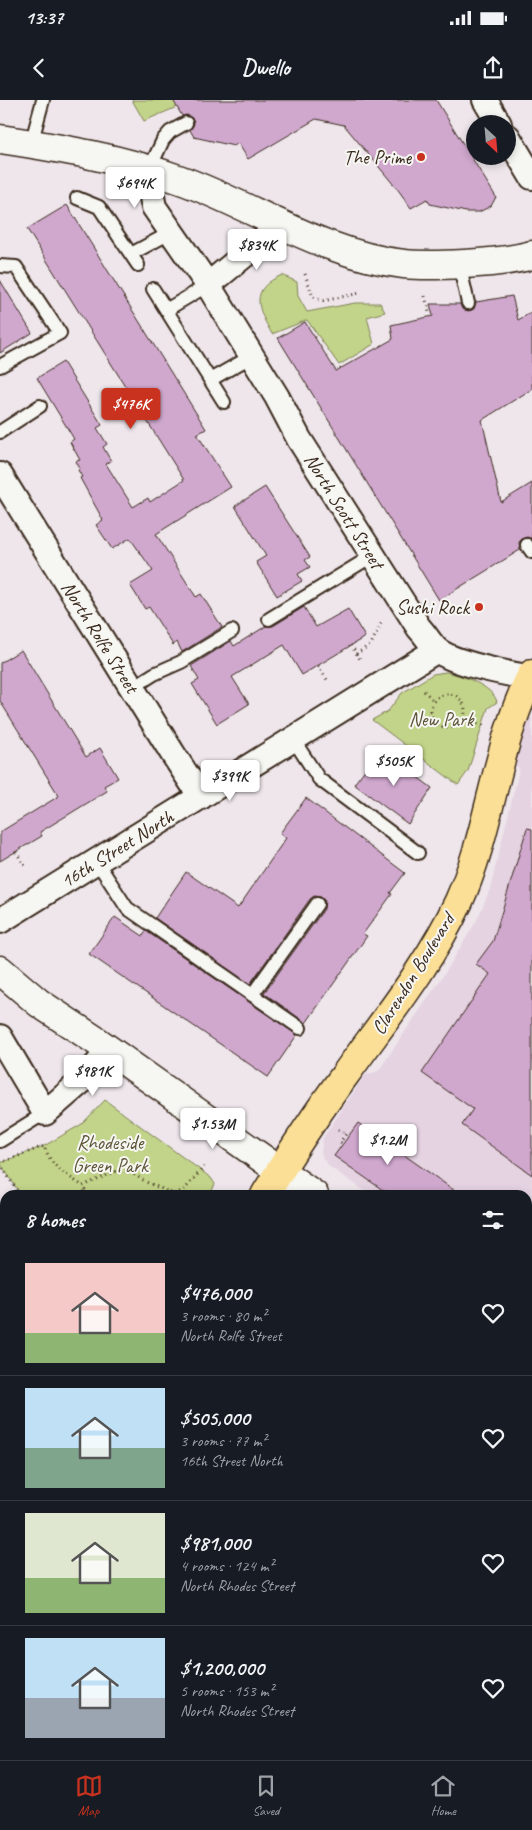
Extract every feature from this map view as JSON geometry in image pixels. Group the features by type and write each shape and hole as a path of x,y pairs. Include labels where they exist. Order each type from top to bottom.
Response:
{"main road":[{"name":"Clarendon Boulevard","path":"268,1190 302,1134 412,982 438,942 472,867 514,718 531,676"}],"street":[{"path":"485,100 494,115"},
{"path":"0,140 96,156 182,180 281,225 330,245 367,257 410,265 502,261 532,255"},
{"path":"516,150 532,177"},
{"name":"North Scott Street","path":"149,170 154,207 170,233 208,285 252,356 299,439 419,628 437,650 475,666 531,676"},
{"path":"208,285 281,225"},
{"name":"North Rolfe Street","path":"0,475 201,797"},
{"name":"16th Street North","path":"0,921 437,650"},
{"path":"0,970 39,1003 110,1050 307,1190"},
{"path":"0,1037 45,1113 83,1080 110,1050"}],"lane":[{"path":"31,144 43,100"},
{"path":"149,170 163,140 170,132 186,123"},
{"path":"77,198 99,207 135,259 170,233"},
{"path":"459,264 468,303"},
{"path":"0,266 16,267 60,333 0,366"},
{"path":"166,310 208,285"},
{"path":"153,289 224,402"},
{"path":"210,380 252,356"},
{"path":"0,432 40,406"},
{"path":"269,619 372,556"},
{"path":"132,688 154,674 181,662 232,631"},
{"path":"293,739 319,779 418,853"},
{"path":"97,862 127,908 300,1028"},
{"path":"252,995 317,904"},
{"path":"0,1141 45,1113"}],"path":[{"path":"305,274 313,296 323,301 360,293"},
{"path":"425,296 429,312 432,311"},
{"path":"356,654 372,644 382,622"},
{"path":"351,646 360,661"},
{"path":"318,666 328,681"},
{"path":"424,692 434,701"},
{"path":"445,694 458,695 464,701 466,707 466,714 463,720 457,726 451,728 440,726 430,712 434,701 445,694"},
{"path":"463,720 484,725"},
{"path":"16,852 26,867"},
{"path":"338,1128 346,1134 340,1142 343,1144"},
{"path":"17,1190 0,1163 44,1146 49,1158 57,1168 83,1186 85,1190"},
{"path":"184,1190 204,1167"},
{"path":"83,1186 106,1175 124,1170 165,1190"}],"shaded area":[{"path":"532,717 532,1190 364,1190 330,1167 323,1159 321,1152 323,1138 365,1075 379,1070 443,976 477,920 490,889 519,771 515,764 527,720"}],"green space":[{"path":"132,100 179,100 177,107 144,121"},
{"path":"282,275 297,282 298,296 307,312 355,303 380,303 385,312 367,317 374,344 339,365 307,320 272,334 260,308 260,293 271,280"},
{"name":"New Park","path":"446,672 483,686 494,696 497,702 488,708 468,771 458,785 372,720 388,711 402,693 433,674"},
{"name":"Rhodeside Green Park","path":"105,1100 211,1178 215,1184 212,1190 18,1190 0,1163 44,1146 82,1124"}],"building":[{"name":"The Prime","path":"173,100 436,100 466,148 466,165 476,165 496,197 491,206 479,212 466,212 430,204 427,199 411,208 344,125 316,119 248,159 238,143 234,146 194,137 190,130 194,124 193,119 187,115 182,116"},
{"path":"67,205 206,429 197,434 231,487 156,534 196,597 201,594 222,627 182,652 177,642 173,645 149,607 145,609 130,585 153,571 130,538 112,549 96,525 103,520 80,478 82,477 76,461 80,460 70,442 74,439 37,378 63,362 102,425 97,428 107,444 103,447 111,461 106,464 133,507 148,498 150,502 184,480 27,229"},
{"path":"0,280 32,333 0,353"},
{"path":"512,296 518,320 532,312 532,389 482,420 501,502 532,483 532,539 523,538 519,542 520,550 439,600 278,338 305,322 336,371 393,339 391,325 433,316 430,304 460,304 462,309 469,311 474,309 476,302"},
{"path":"265,487 310,557 305,560 310,567 298,574 302,581 277,596 256,562 266,556 235,506"},
{"path":"304,607 316,627 348,609 365,637 302,675 284,645 232,677 249,704 217,724 192,684 199,680 191,666 231,641 234,646 266,626 273,626"},
{"path":"21,650 86,757 100,748 118,778 104,786 107,791 40,832 42,836 0,861 0,832 59,796 0,701 0,663"},
{"path":"383,751 432,788 408,824 354,784 370,763 372,765"},
{"path":"306,798 405,873 363,934 367,936 306,1023 264,993 324,909 325,901 321,897 314,896 310,899 250,984 155,918 186,872 238,908 286,838 280,833"},
{"path":"527,828 532,829 532,1175 462,1125 473,1109 422,1073 490,974 476,964 493,941"},
{"path":"115,917 143,936 146,931 297,1035 268,1077 89,954"},
{"path":"358,1123 454,1190 383,1190 334,1156"}],"place":[{"name":"The Prime","path":"421,157"},
{"name":"Sushi Rock","path":"479,607"}]}
